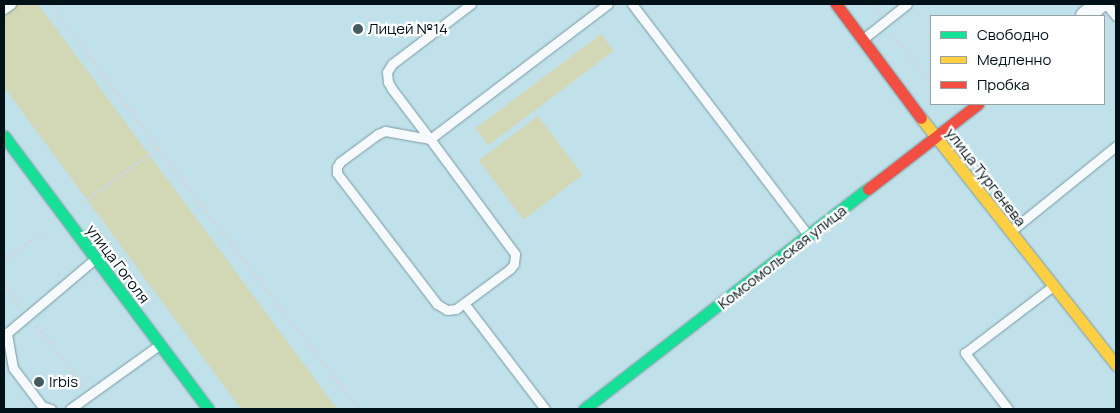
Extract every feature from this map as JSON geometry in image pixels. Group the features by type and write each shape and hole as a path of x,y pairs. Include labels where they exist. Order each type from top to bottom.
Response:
{"street":[{"name":"улица Тургенева","path":"836,4 936,138 1116,365"},
{"path":"1086,15 1100,4"},
{"name":"Комсомольская улица","path":"584,409 977,105"},
{"name":"улица Гоголя","path":"4,137 205,408"}],"lane":[{"path":"4,9 11,4"},
{"path":"471,4 392,64 387,72 388,82 392,89 430,139 515,254 514,264 510,269 464,303 450,310 439,307 337,173 337,167 340,162 381,132 391,131 430,139 608,4"},
{"path":"632,4 809,236"},
{"path":"862,39 907,4"},
{"path":"1106,4 1116,16"},
{"path":"1010,232 1116,146"},
{"path":"51,409 42,406 13,368 7,333 95,258"},
{"path":"1008,409 965,353 1053,285"},
{"path":"464,303 545,409"},
{"path":"70,409 160,345"}],"path":[{"path":"51,4 359,409"},
{"path":"872,4 930,85"},
{"path":"4,284 90,394"}],"green space":[{"path":"4,4 38,4 337,409 241,409 4,87"},
{"path":"601,34 614,51 488,145 476,128"},
{"path":"538,116 583,175 523,220 479,161"}],"traffic: fast":[{"path":"4,136 208,409"},
{"path":"584,409 868,189"}],"traffic: slow":[{"path":"921,118 1116,365"}],"traffic: jam":[{"path":"836,4 921,118"},
{"path":"868,189 977,105"}],"place":[{"name":"Лицей №14","path":"358,29"},
{"name":"Irbis","path":"39,382"}]}
